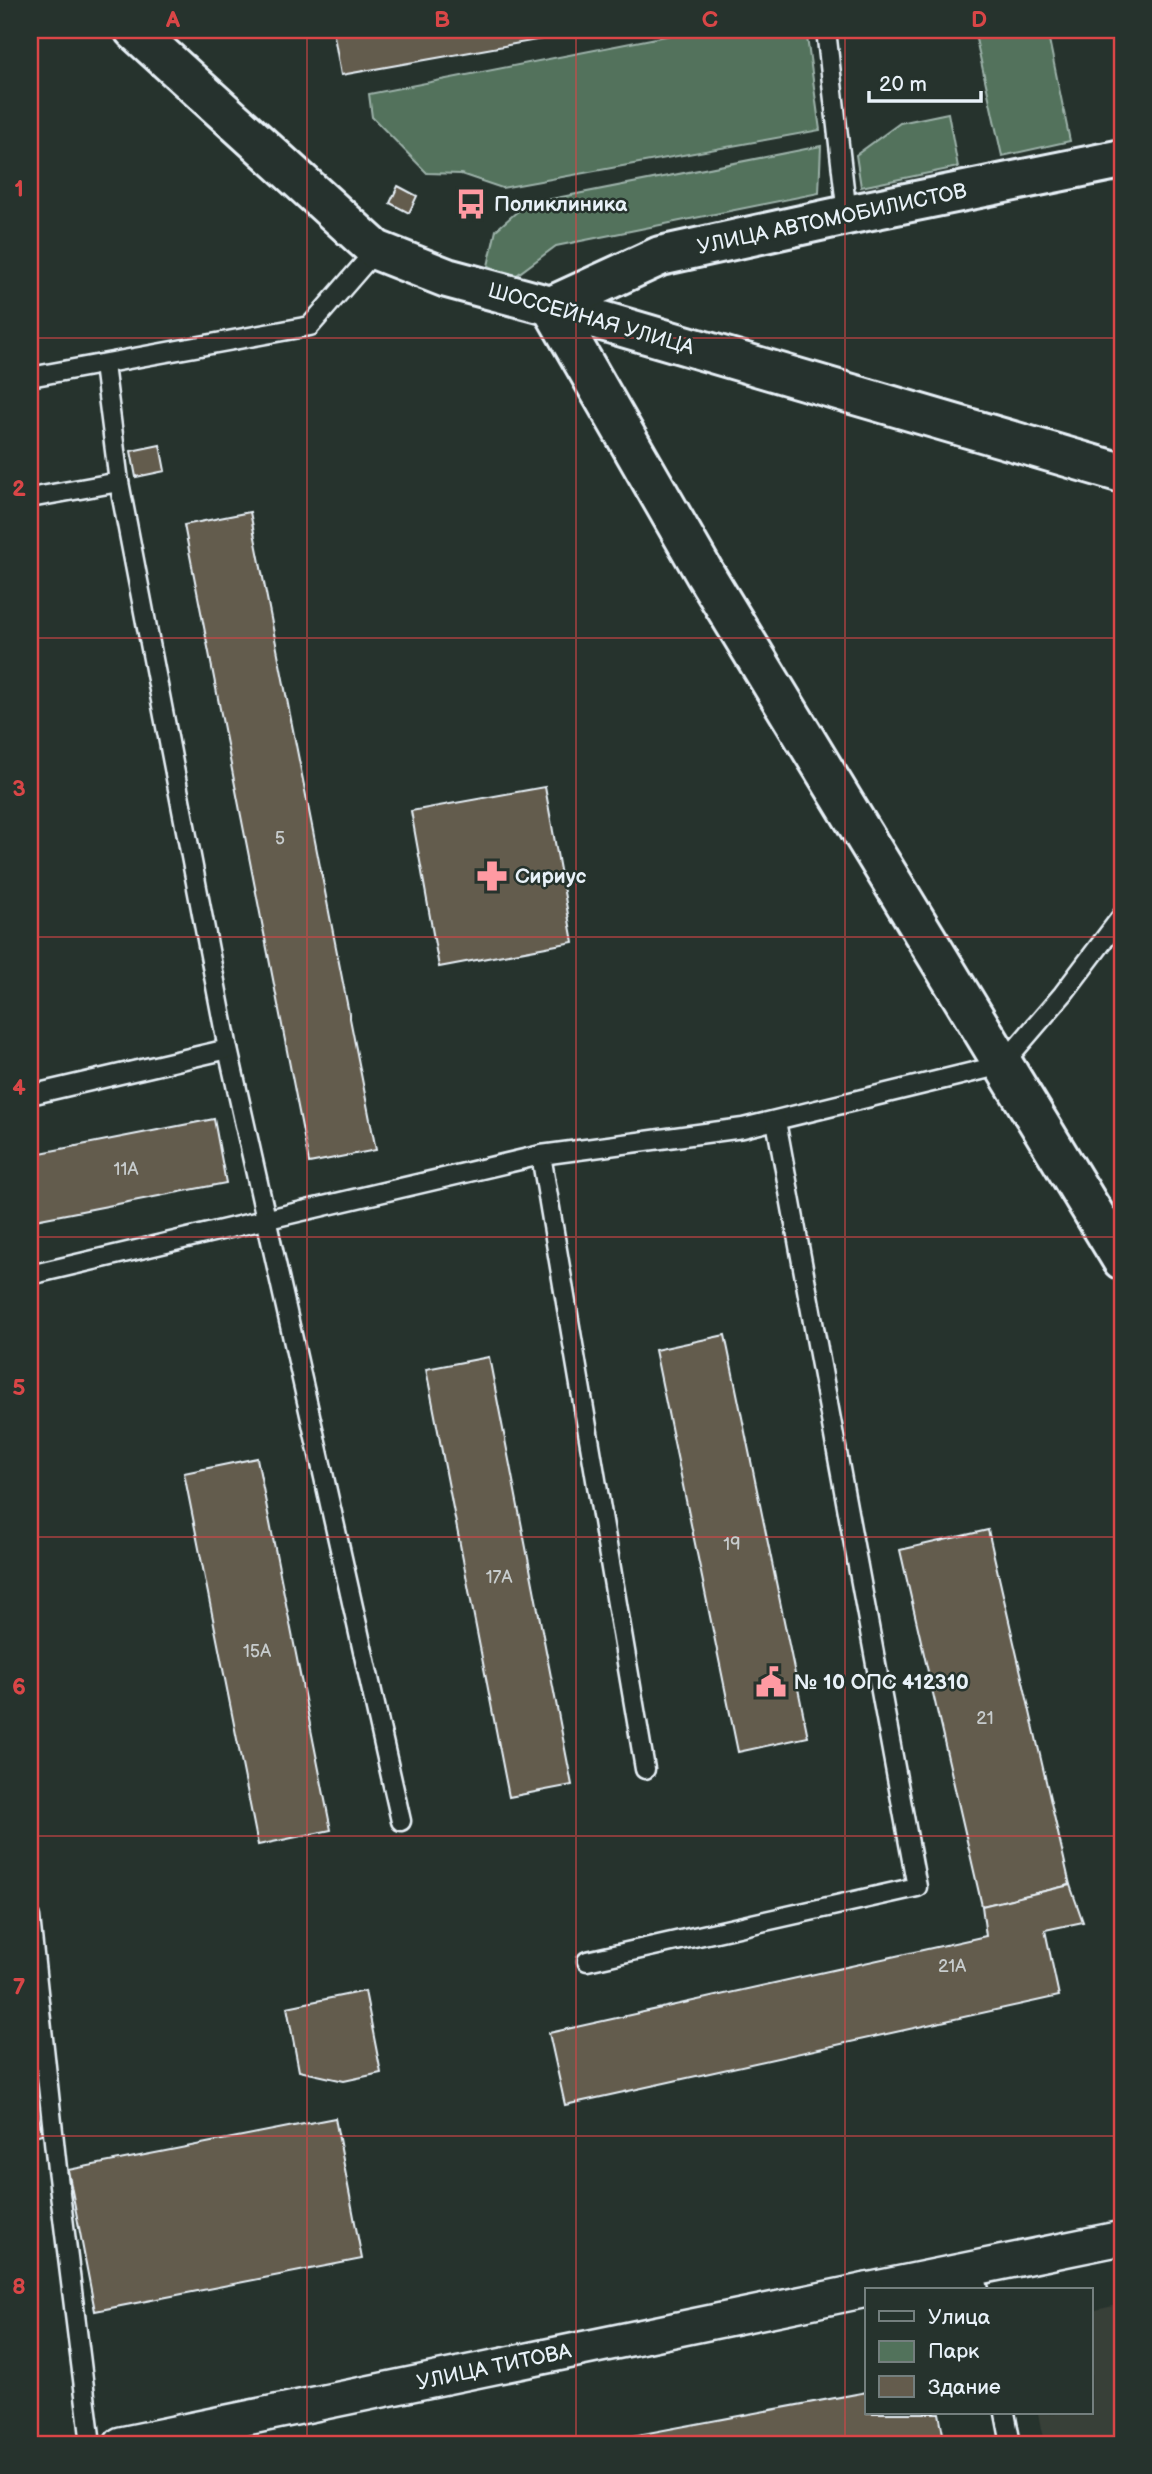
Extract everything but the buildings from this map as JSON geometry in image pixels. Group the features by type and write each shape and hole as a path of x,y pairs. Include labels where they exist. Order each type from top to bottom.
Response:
{"street":[{"name":"ШОССЕЙНАЯ УЛИЦА","path":"134,30 376,250 447,278 1122,473"},
{"name":"УЛИЦА АВТОМОБИЛИСТОВ","path":"551,306 660,256 1122,159"},
{"path":"551,306 705,574 1122,1260"},
{"name":"УЛИЦА ТИТОВА","path":"887,2288 976,2279 1122,2238"},
{"name":"УЛИЦА ТИТОВА","path":"121,2444 865,2290"}],"lane":[{"path":"826,30 847,215"},
{"path":"30,377 310,326 376,250"},
{"path":"104,365 119,482 228,1049 401,1821"},
{"path":"30,498 119,482"},
{"path":"30,1275 541,1155 743,1128 1002,1065 1063,994 1122,916"},
{"path":"30,1095 228,1049"},
{"path":"587,1961 917,1887 776,1121"},
{"path":"541,1155 645,1769"},
{"path":"30,1917 57,2169 92,2444"},
{"path":"1005,2414 1011,2444"}],"shaded area":[{"path":"1122,2304 1122,2444 1044,2444 1038,2414 1092,2414 1092,2311"}],"green space":[{"path":"697,30 806,30 820,130 502,188 461,174 427,173 372,117 369,94"},
{"path":"974,30 1047,30 1070,141 1002,156"},
{"path":"948,113 958,167 861,187 856,155 900,123"},
{"path":"821,146 819,193 556,246 514,277 488,266 496,230 526,204"}],"place":[{"name":"Поликлиника","path":"471,204"},
{"name":"Сириус","path":"492,876"},
{"name":"№ 10 ОПС 412310","path":"771,1682"}]}
